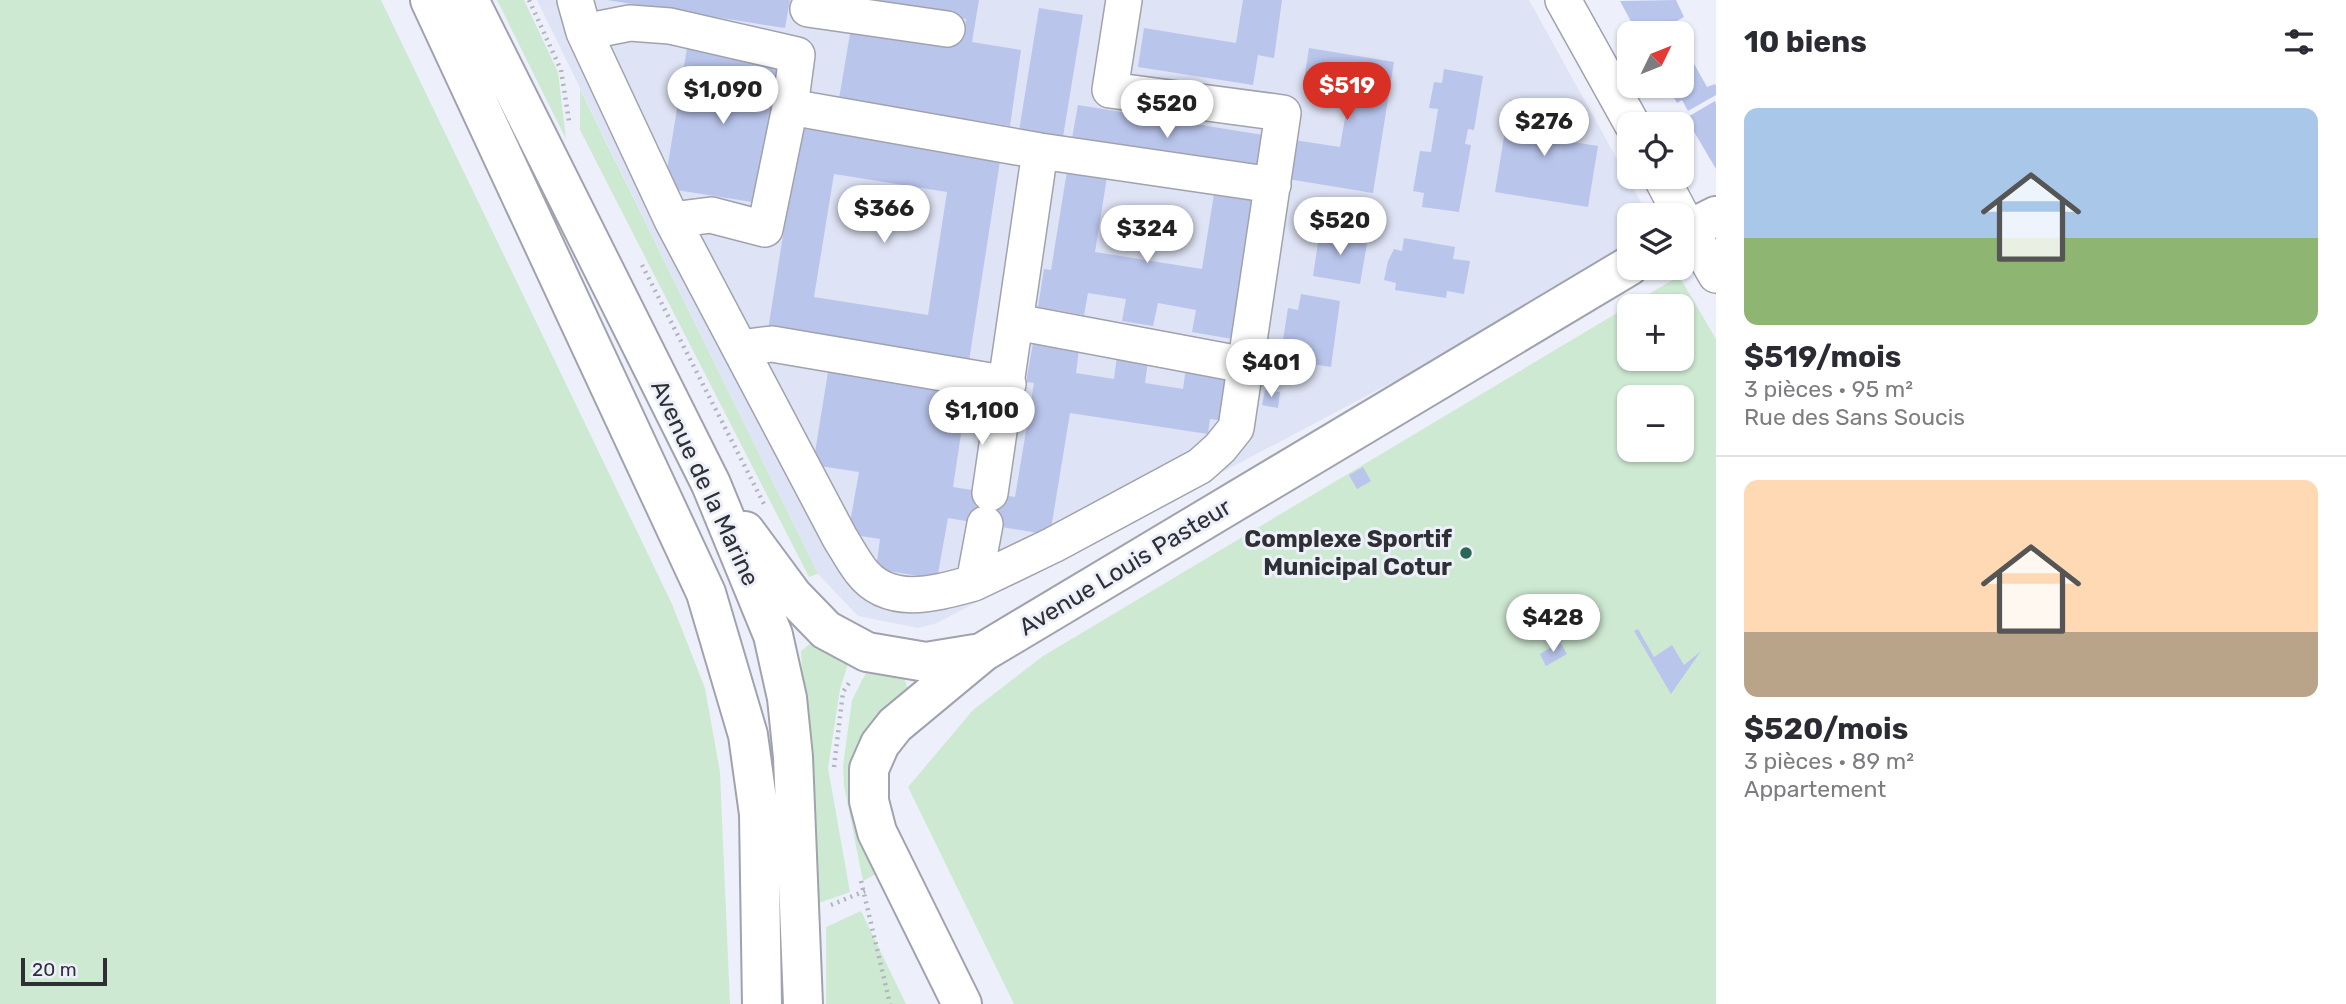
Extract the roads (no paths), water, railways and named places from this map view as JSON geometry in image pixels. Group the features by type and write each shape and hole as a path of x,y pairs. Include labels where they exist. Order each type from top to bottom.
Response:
{"main road":[{"name":"Avenue de la Marine","path":"430,0 706,593 748,735 759,814 762,1004"},
{"name":"Avenue de la Marine","path":"469,0 711,484 773,635 787,698 793,757 803,1004"},
{"name":"Avenue Louis Pasteur","path":"962,1004 877,832 869,801 869,769 880,744 895,724 983,652 1617,273"},
{"path":"711,484 793,596 826,630 867,652 926,662 983,652"}],"street":[{"path":"579,16 672,220 840,538 862,573 877,586 901,595 934,593 974,583 1053,545 1200,466 1220,448 1236,428 1283,113 1110,90 1124,0"},
{"path":"1563,0 1625,112"},
{"path":"672,220 710,215 765,229 808,4 947,29"},
{"path":"579,16 670,26 797,55"},
{"path":"790,107 1040,151 1273,185"},
{"path":"974,583 1008,384 1040,151"},
{"path":"1694,230 1716,275"},
{"path":"1016,322 1245,365"},
{"path":"740,348 772,344 1008,384"}],"place":[{"name":"Complexe Sportif Municipal Cotur","path":"1466,553"}]}
